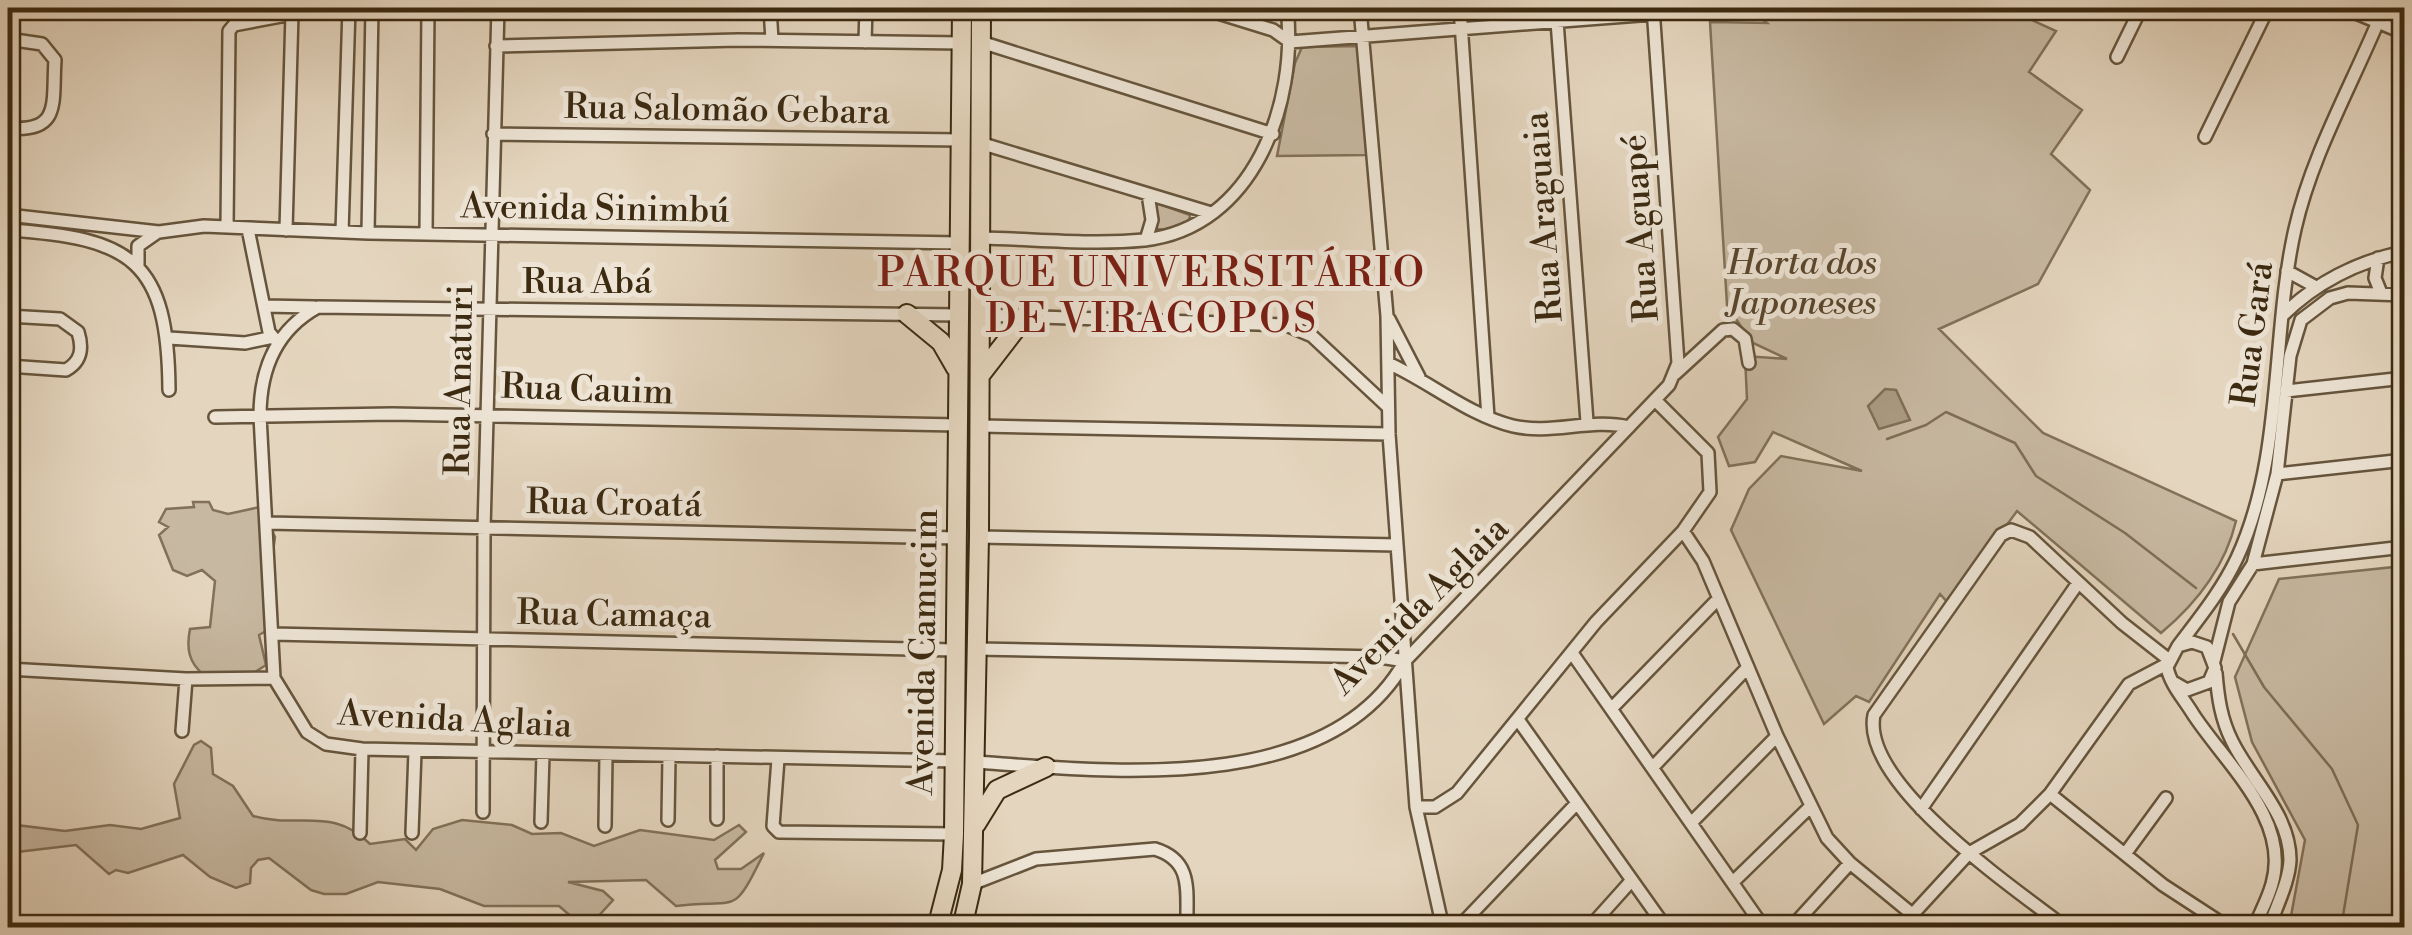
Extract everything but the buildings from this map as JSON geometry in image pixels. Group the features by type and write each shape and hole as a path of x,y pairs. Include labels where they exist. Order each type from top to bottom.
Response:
{"main road":[{"path":"962,8 961,43 971,141"},
{"path":"971,141 981,8"},
{"name":"Avenida Camucim","path":"937,928 963,837 975,762 982,238 971,141"},
{"name":"Avenida Camucim","path":"962,928 972,884 955,761 954,650 961,243 971,141"},
{"path":"961,243 982,238"},
{"path":"907,314 941,342 959,375"},
{"path":"959,315 981,315"},
{"path":"981,375 1018,326 1034,316"},
{"path":"958,538 980,538"},
{"path":"955,761 975,762"},
{"path":"963,837 996,790 1046,767"}],"street":[{"path":"227,227 231,27 324,8"},
{"path":"342,232 349,8"},
{"path":"368,233 372,8"},
{"path":"426,233 428,8"},
{"name":"Rua Anaturi","path":"483,812 488,310 498,8"},
{"path":"770,8 772,40"},
{"path":"866,8 866,42"},
{"path":"1202,8 1273,30 1290,42 1557,22 1653,10"},
{"path":"982,238 1146,240 1211,213 1246,176 1273,134 1286,81 1290,42 1287,8"},
{"path":"1360,8 1387,316 1389,434 1416,807 1443,928"},
{"path":"1460,8 1488,417"},
{"name":"Rua Araguaia","path":"1556,8 1587,422"},
{"path":"2117,57 2140,8"},
{"path":"2205,137 2268,8"},
{"path":"2344,8 2404,33"},
{"name":"Rua Aguapé","path":"1653,10 1675,374"},
{"path":"286,230 292,13"},
{"name":"Rua Gará","path":"2178,646 2223,586 2249,522 2260,486 2287,271 2303,196 2378,24"},
{"path":"8,39 42,44 54,60 52,108 46,122 32,130 8,128"},
{"path":"496,46 772,40 961,43"},
{"path":"981,42 1273,134"},
{"name":"Rua Salomão Gebara","path":"492,134 971,141 1211,213"},
{"path":"1146,240 1152,220 1148,194"},
{"name":"Avenida Sinimbú","path":"8,215 159,232 227,227 961,243"},
{"path":"8,230 57,233 102,243 138,266 158,297 168,338 169,390"},
{"path":"248,230 275,340"},
{"path":"138,266 138,246 159,232"},
{"path":"2281,318 2316,286 2403,251"},
{"path":"2378,258 2374,278 2381,293"},
{"path":"2287,271 2316,286"},
{"path":"2172,682 2195,690 2209,682 2229,602 2253,564 2277,474 2295,332 2310,310 2348,293 2404,294"},
{"name":"Rua Abá","path":"264,306 959,315"},
{"path":"168,338 245,343 275,340 318,307"},
{"path":"981,315 1286,325 1312,336 1388,407"},
{"path":"8,316 60,319 78,332 81,349 77,362 66,370 8,366"},
{"path":"1387,316 1419,377"},
{"path":"1388,363 1488,417 1532,427 1587,422 1629,427 1675,374 1723,330 1732,329 1744,340 1749,363"},
{"name":"Avenida Aglaia","path":"275,340 260,388 274,678 293,716 307,732 326,744 362,750 483,754 955,761"},
{"path":"2286,390 2404,378"},
{"path":"1416,807 1436,807 1457,792 1643,569 1683,531 1710,492 1712,472 1708,453 1656,400"},
{"name":"Rua Cauim","path":"215,417 487,415 958,424"},
{"path":"980,426 1389,434"},
{"name":"Avenida Aglaia","path":"975,762 1046,767 1190,768 1267,757 1341,725 1382,692 1405,661 1629,427"},
{"path":"2277,474 2404,460"},
{"name":"Rua Croatá","path":"268,524 958,538"},
{"path":"1683,531 1703,562 1777,736 1827,838 1850,863 1929,928"},
{"path":"2066,928 1921,809 1898,782 1872,726 1878,707 2001,535 2021,531 2167,661 2172,682 2258,806 2274,836 2273,883 2254,928"},
{"path":"980,538 1397,545"},
{"path":"2253,564 2404,548"},
{"path":"1921,809 2078,583"},
{"path":"1612,708 1718,598"},
{"name":"Rua Camaça","path":"273,634 954,650"},
{"path":"1900,928 1970,853 2020,824 2050,794 2128,684 2167,661 2178,646 2200,644 2215,664 2220,715 2288,839 2287,878 2269,928"},
{"path":"976,649 1380,657 1405,661"},
{"path":"1572,653 1764,928"},
{"path":"1654,767 1748,667"},
{"path":"8,669 186,679 274,678"},
{"path":"182,731 186,679"},
{"path":"1519,721 1666,928"},
{"path":"1691,824 1777,736"},
{"path":"360,833 362,750"},
{"path":"412,833 415,751"},
{"path":"541,822 542,754"},
{"path":"604,826 606,755"},
{"path":"668,820 670,756"},
{"path":"716,819 717,756"},
{"path":"778,759 774,826 780,832 963,837"},
{"path":"2050,794 2229,928"},
{"path":"2126,854 2166,798"},
{"path":"1458,928 1576,804"},
{"path":"1733,882 1810,806"},
{"path":"972,884 1036,860 1155,848 1172,854 1186,872 1187,928"},
{"path":"1791,928 1850,863"},
{"path":"1589,928 1632,880"}],"green space":[{"name":"Horta dos Japoneses","path":"1709,8 1982,8 2023,16 2056,31 2029,72 2082,110 2051,154 2090,190 2038,284 1939,329 2043,433 2236,521 2225,554 2208,583 2161,633 2017,511 1949,604 1940,594 1869,702 1856,696 1824,724 1731,530 1749,489 1781,456 1862,471 1773,432 1755,462 1729,466 1718,437 1747,399 1745,356 1787,359 1751,342 1727,305 1710,22 1767,23 1754,12"},
{"path":"1362,46 1367,155 1277,156 1295,63 1302,47"},
{"path":"1154,202 1190,215 1189,221 1169,230 1157,229"},
{"path":"193,502 209,502 213,510 228,514 260,507 275,537 270,574 271,628 259,635 266,665 252,674 204,675 190,655 190,629 210,627 215,581 202,570 187,576 173,570 159,535 168,527 159,522 166,509 194,507"},
{"path":"2404,566 2404,927 2289,927 2305,840 2252,742 2235,677 2279,579"},
{"path":"201,741 211,748 213,774 233,786 253,816 342,825 370,844 405,839 416,850 433,829 462,820 512,825 532,834 561,833 594,846 640,830 714,840 739,825 746,832 715,860 718,869 741,869 764,853 739,896 724,903 676,906 646,880 568,882 603,891 613,900 595,920 580,924 559,906 484,906 440,889 378,882 346,894 324,894 311,890 269,858 258,860 251,868 250,883 236,888 210,877 183,855 128,873 116,870 109,874 76,845 8,853 8,824 65,831 110,825 141,829 180,818 174,784 194,745"}],"shaded area":[{"path":"1885,389 1896,390 1910,420 1879,429 1868,406"}],"waterway":[{"path":"1887,439 1926,425 1946,412 2015,443 2036,476 2125,533 2196,588"},
{"path":"2233,634 2264,687 2332,769 2358,825 2341,928"}],"district":[{"name":"PARQUE UNIVERSITÁRIO DE VIRACOPOS","path":"1152,297"}]}
